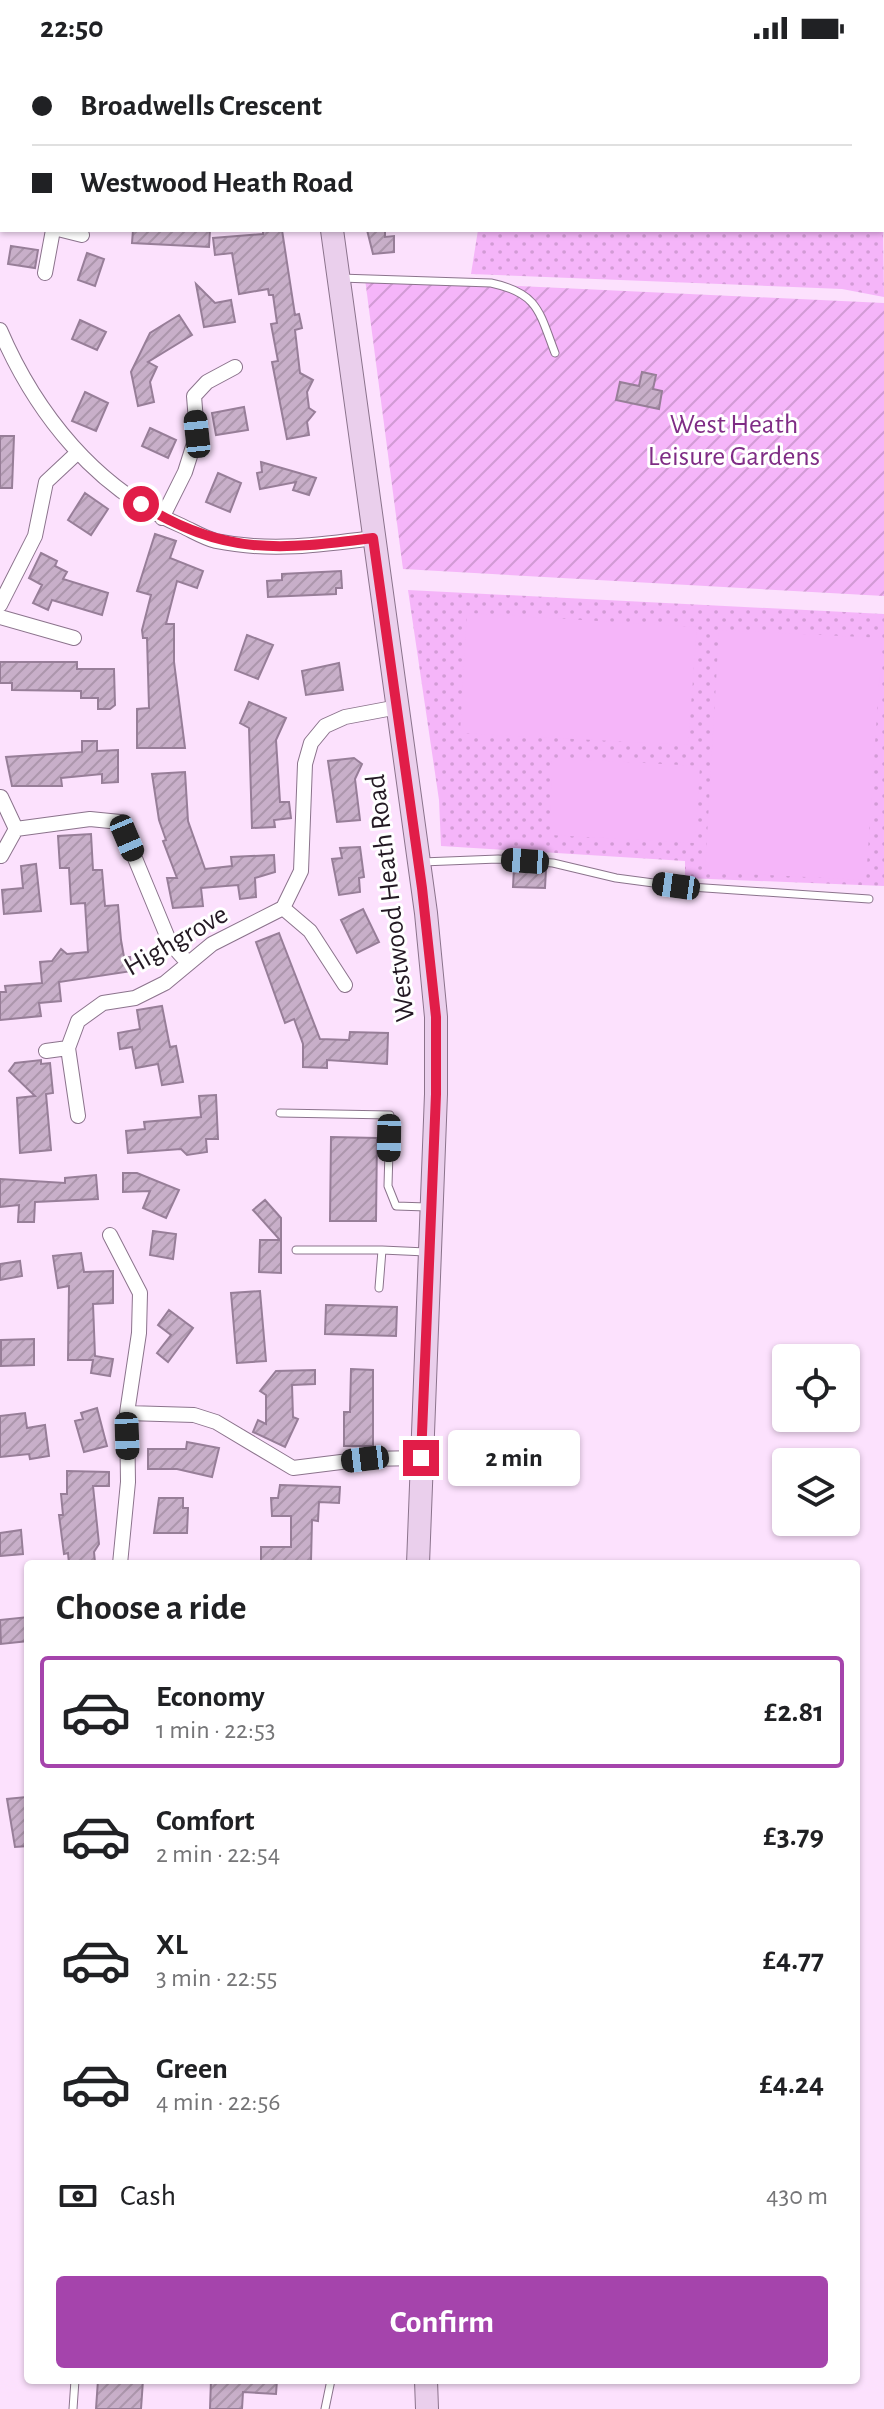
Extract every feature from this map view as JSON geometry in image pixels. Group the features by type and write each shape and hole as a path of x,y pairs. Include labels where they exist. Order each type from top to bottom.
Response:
{"street":[{"path":"45,273 53,232"},
{"path":"70,232 82,235"},
{"name":"Westwood Heath Road","path":"332,232 419,862 436,1017 436,1094 418,1560"},
{"path":"0,330 20,378 77,453 120,491 162,518 214,540 292,549 373,538"},
{"path":"162,518 185,472 197,434 194,396 207,382 235,367"},
{"path":"0,605 35,536 46,482 77,453"},
{"path":"0,617 74,638"},
{"path":"345,985 310,931 283,908 301,871 305,764 311,743 325,726 345,717 398,707"},
{"path":"1,797 16,829"},
{"path":"16,829 90,819 120,822 170,943 188,963"},
{"path":"1,856 16,829"},
{"name":"Highgrove","path":"68,1048 78,1021 103,1003 135,998 165,983 212,944 283,908"},
{"path":"46,1051 68,1048 78,1116"},
{"path":"110,1235 140,1293 139,1333 127,1413 128,1482 120,1560"},
{"path":"127,1413 205,1418 293,1468 365,1459 421,1458"},
{"path":"426,2384 427,2409"}],"lane":[{"path":"338,278 491,283 512,287 527,295 538,308 555,353"},
{"path":"419,862 483,858 553,863 616,878 676,886 869,899"},
{"path":"280,1113 390,1115 388,1186 396,1206 430,1207"},
{"path":"296,1250 428,1253"},
{"path":"379,1288 382,1250"},
{"path":"73,2409 75,2384"},
{"path":"325,2409 330,2384"}],"green space":[{"path":"478,232 883,232 884,297 842,289 471,274"},
{"name":"West Heath Leisure Gardens","path":"365,279 884,303 884,596 403,569"},
{"path":"408,590 884,614 884,886 685,878 685,861 441,846 439,800"},
{"path":"467,613 697,627 688,745 460,733"},
{"path":"719,630 882,638 866,880 705,872"},
{"path":"552,758 700,766 695,843 550,835"}],"building":[{"path":"133,232 210,232 209,247 132,243"},
{"path":"282,232 295,315 299,314 302,328 295,330 300,373 313,380 307,392 309,408 315,412 307,422 309,435 287,439 272,362 278,361 271,324 277,323 273,295 269,295 268,289 239,294 232,253 215,255 213,238"},
{"path":"368,232 385,232 385,237 394,236 394,252 373,254"},
{"path":"11,246 38,250 35,268 8,264"},
{"path":"87,253 104,259 95,286 78,280"},
{"path":"196,284 215,303 231,300 235,322 204,327"},
{"path":"179,315 192,335 148,362 157,367 150,382 154,402 138,406 131,372 150,333"},
{"path":"80,320 106,332 97,350 72,339"},
{"path":"642,372 656,375 653,389 662,391 659,409 616,400 620,382 639,386"},
{"path":"85,392 108,403 96,431 72,421"},
{"path":"244,407 248,430 216,435 212,413"},
{"path":"150,428 176,440 168,458 142,446"},
{"path":"0,436 14,436 12,488 0,488"},
{"path":"261,462 316,478 309,495 293,490 296,482 260,489 257,473 262,472"},
{"path":"218,473 241,483 230,512 206,502"},
{"path":"85,493 108,509 91,535 68,520"},
{"path":"155,534 176,541 170,558 203,571 197,588 177,581 166,624 174,624 174,662 185,748 137,748 137,709 149,708 147,638 143,638 142,630 151,595 137,591"},
{"path":"41,553 57,561 55,566 67,572 63,579 108,593 102,615 52,600 48,610 33,603 42,585 29,578"},
{"path":"341,571 342,588 336,588 336,594 268,597 267,581 282,580 282,574"},
{"path":"247,635 273,645 258,679 235,670"},
{"path":"0,662 77,662 77,669 114,669 115,705 110,709 98,709 98,698 81,698 81,691 12,690 12,683 0,683"},
{"path":"339,663 343,690 306,695 302,671"},
{"path":"249,702 286,718 276,740 280,802 289,802 291,818 274,820 275,827 252,828 249,728 240,723"},
{"path":"82,741 97,741 97,751 118,750 118,782 102,783 102,774 61,778 62,786 12,786 6,757 82,752"},
{"path":"354,758 362,764 355,779 360,820 337,822 328,761"},
{"path":"185,772 188,821 205,869 232,866 231,857 274,855 275,872 255,878 256,897 240,899 238,885 201,888 203,906 173,908 167,878 177,878 163,841 166,840 159,820 152,774"},
{"path":"91,834 93,870 102,870 105,906 118,905 124,957 130,957 132,971 59,982 61,1001 39,1003 41,1016 0,1020 0,992 6,992 5,986 42,983 40,962 52,961 61,949 67,954 88,952 85,903 71,904 69,868 60,868 58,836"},
{"path":"360,847 364,877 359,878 360,892 339,895 332,859 342,858 340,848"},
{"path":"36,864 41,911 4,914 2,890 23,888 21,866"},
{"path":"514,867 546,869 545,888 513,887"},
{"path":"363,909 379,942 357,953 341,920"},
{"path":"279,933 320,1039 349,1040 350,1032 388,1033 387,1064 327,1060 327,1068 303,1067 303,1044 294,1019 285,1023 256,942"},
{"path":"162,1006 170,1047 176,1046 183,1082 162,1085 158,1064 136,1068 132,1047 120,1049 118,1033 140,1029 137,1010"},
{"path":"41,1060 41,1064 50,1063 53,1093 46,1094 51,1150 20,1153 17,1098 35,1096 9,1071 15,1063"},
{"path":"216,1095 218,1139 206,1139 207,1152 187,1155 181,1149 128,1153 126,1131 145,1129 144,1122 201,1117 199,1096"},
{"path":"331,1137 377,1138 376,1221 330,1221"},
{"path":"123,1173 137,1173 179,1190 166,1218 143,1208 150,1191 123,1192"},
{"path":"96,1175 98,1199 35,1202 34,1222 18,1222 19,1205 0,1207 0,1179 65,1183 65,1178"},
{"path":"265,1200 281,1218 281,1273 259,1272 260,1240 280,1240 253,1210"},
{"path":"153,1231 176,1234 173,1259 150,1255"},
{"path":"81,1253 84,1272 113,1271 113,1303 93,1304 95,1356 113,1359 110,1376 91,1373 93,1360 68,1360 69,1286 58,1288 53,1256"},
{"path":"20,1261 22,1276 0,1280 0,1264"},
{"path":"260,1291 266,1361 237,1363 231,1293"},
{"path":"326,1305 397,1307 396,1336 325,1334"},
{"path":"169,1310 193,1328 168,1362 157,1353 171,1335 158,1325"},
{"path":"34,1339 34,1365 1,1366 1,1340"},
{"path":"351,1369 373,1370 373,1446 344,1446 344,1412 350,1412"},
{"path":"315,1370 315,1384 292,1385 293,1417 298,1419 285,1447 253,1432 258,1420 266,1424 266,1395 260,1391 276,1371"},
{"path":"97,1408 107,1446 84,1452 75,1421 83,1419 81,1413"},
{"path":"25,1413 27,1428 45,1425 49,1456 30,1459 29,1454 0,1457 0,1416"},
{"path":"187,1442 219,1448 212,1477 177,1469 148,1469 148,1449 186,1449"},
{"path":"67,1471 109,1472 109,1486 93,1486 99,1544 94,1552 95,1560 69,1560 68,1553 64,1554 59,1515 63,1515 61,1494 67,1494"},
{"path":"280,1485 340,1487 339,1503 319,1502 318,1521 312,1520 311,1560 261,1560 261,1547 291,1547 291,1516 272,1516 271,1498 278,1498"},
{"path":"159,1498 183,1498 183,1508 188,1508 187,1533 154,1533"},
{"path":"21,1530 23,1554 0,1556 0,1533"},
{"path":"24,1617 24,1641 1,1644 0,1620"},
{"path":"24,1797 24,1846 15,1847 7,1799"},
{"path":"98,2384 143,2384 141,2409 96,2409"},
{"path":"211,2384 277,2384 276,2394 243,2392 242,2409 210,2409"}],"route":[{"path":"141,504 162,518 214,540 292,549 373,538 422,888 436,1017 436,1094 421,1458"}]}
